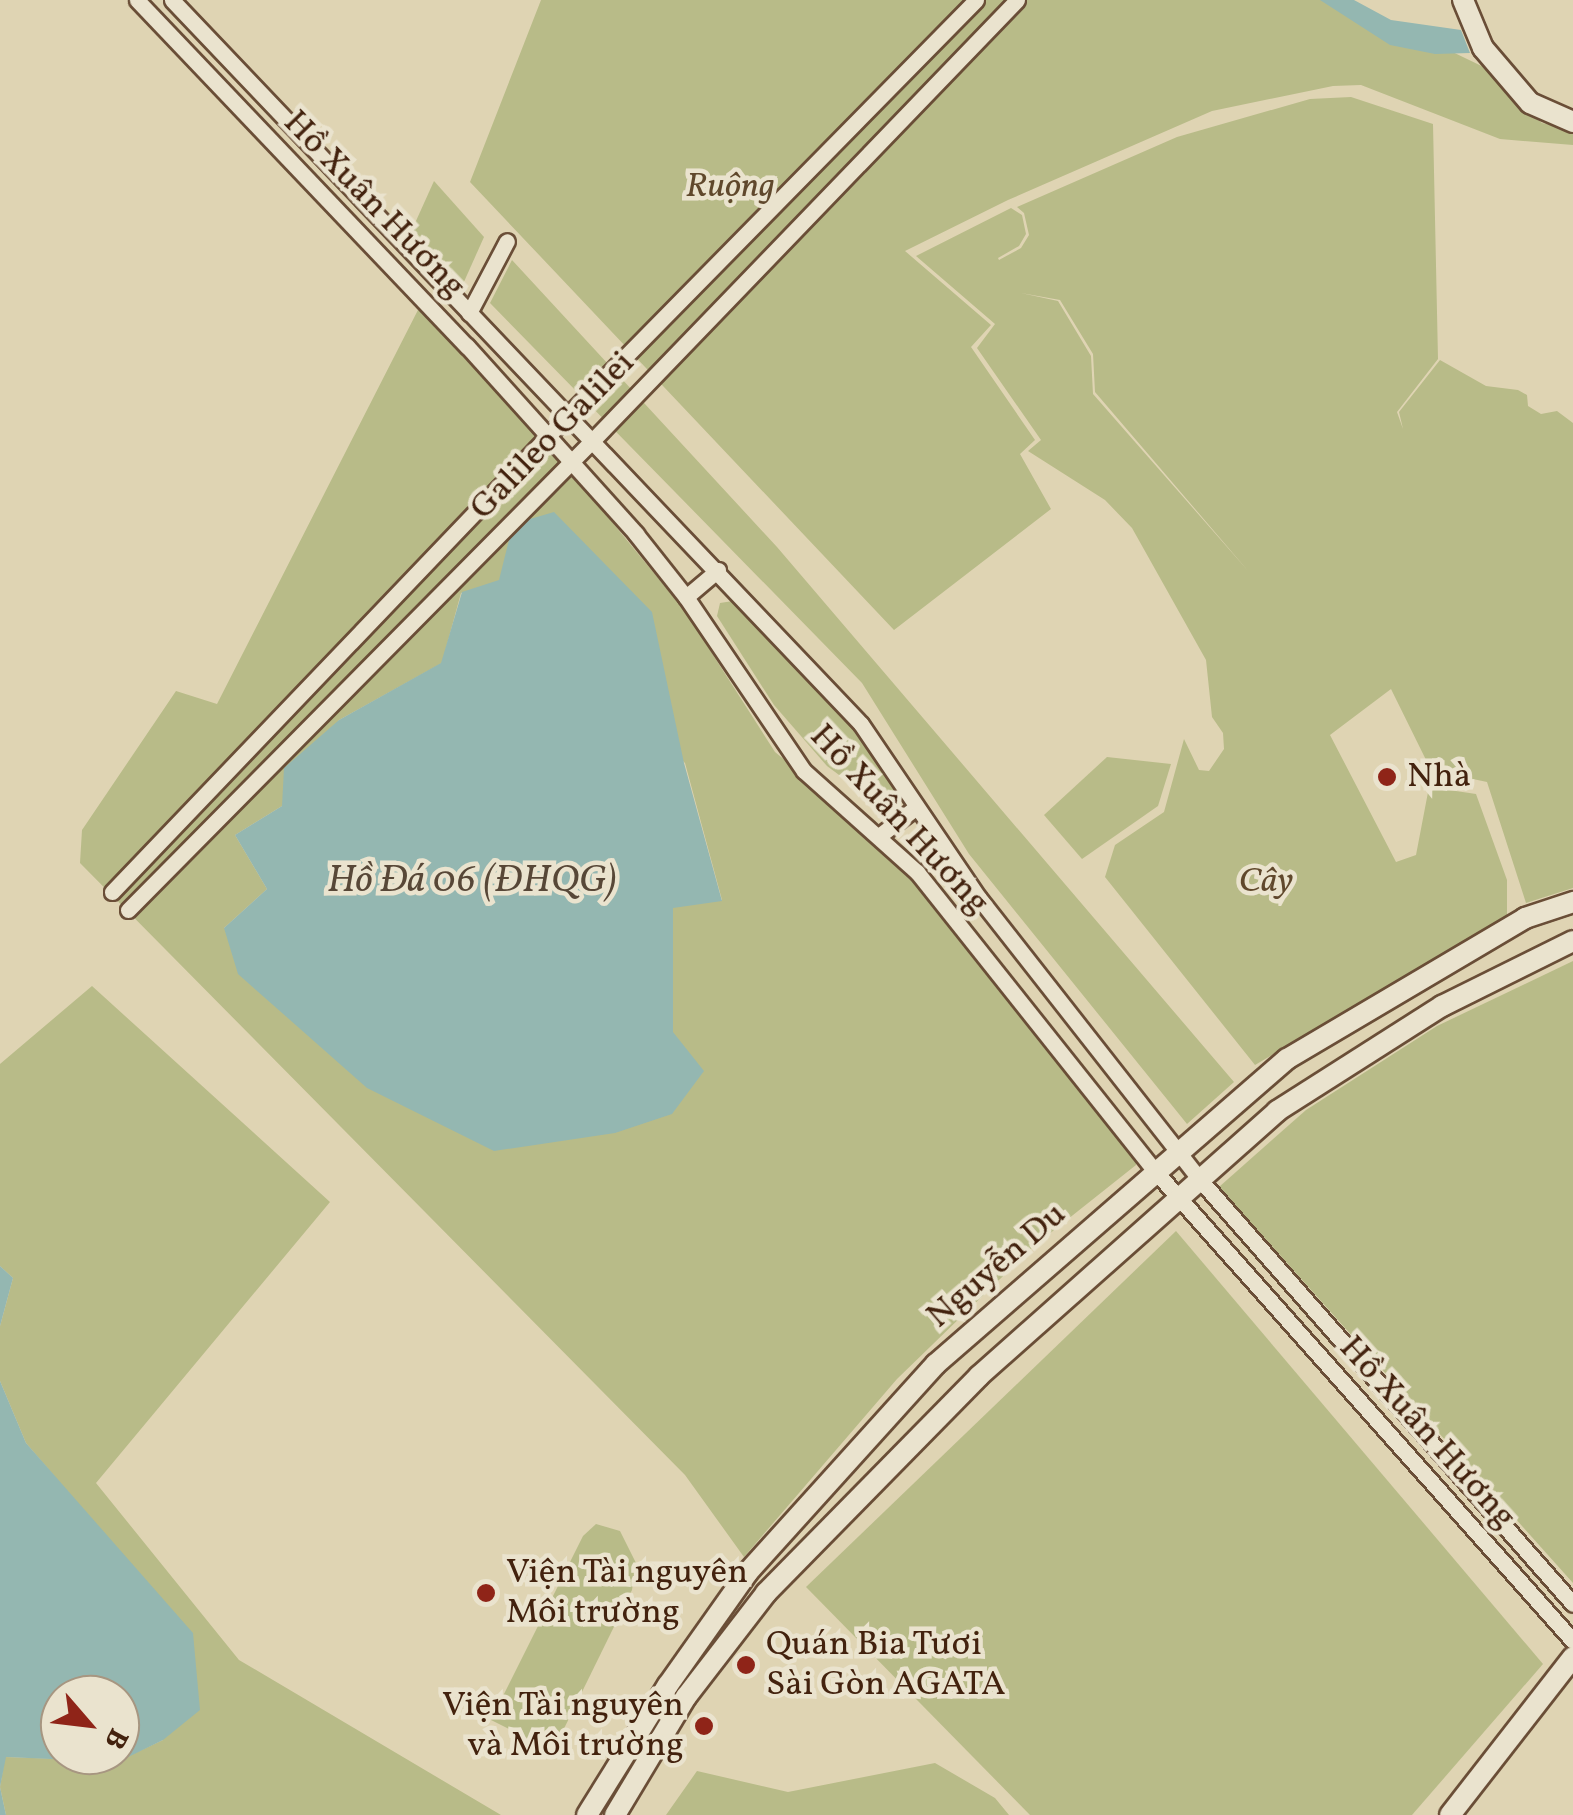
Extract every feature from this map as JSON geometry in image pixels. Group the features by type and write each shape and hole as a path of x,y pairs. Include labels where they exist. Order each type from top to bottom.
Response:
{"street":[{"name":"Hồ Xuân Hương","path":"137,0 571,462 686,596 804,772 916,872 1154,1171 1573,1640"},
{"name":"Hồ Xuân Hương","path":"172,0 861,724 979,898 1200,1181 1573,1604"},
{"name":"Galileo Galilei","path":"112,892 568,415 976,0"},
{"name":"Galileo Galilei","path":"128,910 571,462 1017,0"},
{"path":"1462,0 1484,48 1530,103 1573,122"},
{"path":"469,313 507,241"},
{"path":"686,596 718,570"},
{"path":"879,836 915,808"},
{"name":"Nguyễn Du","path":"587,1815 668,1685 748,1572 936,1364 1254,1085 1334,1027 1525,918 1573,902"},
{"name":"Nguyễn Du","path":"615,1815 686,1698 766,1593 979,1376 1277,1111 1427,1014 1573,941"},
{"path":"1254,1085 1277,1111"},
{"path":"748,1572 766,1593"},
{"path":"1450,1815 1573,1656"}],"green space":[{"name":"Ruộng","path":"541,0 1345,0 1496,73 1522,106 1542,123 1573,130 1573,145 1500,139 1361,85 1333,86 1212,111 1008,200 905,251 991,325 971,347 1035,440 1020,454 1051,509 894,630 470,182"},
{"name":"Cây","path":"1351,97 1433,124 1438,359 1397,412 1403,429 1399,412 1440,360 1486,386 1518,390 1527,395 1528,406 1541,414 1557,411 1573,423 1573,888 1526,903 1487,782 1431,770 1391,689 1330,735 1396,862 1416,855 1429,787 1476,794 1507,880 1507,915 1255,1065 1105,877 1115,845 1164,812 1184,739 1199,770 1209,771 1224,749 1223,733 1212,717 1206,660 1132,528 1105,500 1028,451 1041,440 977,348 995,324 916,256 1011,208 1022,215 1026,234 1019,246 999,260 1021,248 1029,235 1024,213 1017,207 1177,137 1310,99","holes":["1021,293 1060,300 1093,354 1095,392 1249,572 1093,394 1091,356 1058,301"]},
{"path":"434,181 484,237 463,284 411,232"},
{"path":"512,260 777,547 1234,1082 1187,1124 969,854 862,683 490,303"},
{"path":"419,308 571,472 685,611 775,752 899,854 1136,1145 1136,1165 1034,1246 897,1379 744,1557 685,1475 80,863 82,830 176,691 217,704","holes":["499,581 685,763 722,900 673,907 673,1032 224,928 267,889 235,835 282,806 339,720 442,663 461,593"]},
{"path":"733,601 753,611 853,725 898,789 886,810 827,766 774,705 717,616 720,603"},
{"path":"1107,757 1171,764 1158,806 1082,859 1044,815"},
{"path":"1573,961 1573,1583 1219,1187 1306,1110 1437,1026"},
{"path":"92,986 330,1202 96,1483 239,1660 501,1815 6,1815 0,1787 5,1757 40,1758 40,1775 140,1775 140,1751 163,1740 140,1675 136,1675 56,1478 26,1443 0,1381 0,1326 13,1278 0,1266 0,1064"},
{"path":"1176,1231 1543,1664 1412,1815 1030,1815 806,1587"},
{"path":"596,1524 620,1531 636,1563 632,1590 553,1751 491,1720 583,1536"},
{"path":"935,1763 995,1798 1009,1815 666,1815 697,1771 788,1792"}],"water":[{"path":"1320,0 1354,0 1391,20 1461,30 1470,53 1435,54 1390,45"},
{"name":"Hồ Đá 06 (ĐHQG)","path":"554,512 652,612 684,763 722,901 673,908 673,1032 704,1071 672,1114 615,1133 494,1151 367,1088 238,974 224,928 267,889 235,835 282,806 284,768 339,720 441,663 462,592 499,580 513,524"},
{"path":"0,1266 13,1278 0,1326"},
{"path":"0,1381 26,1443 193,1633 200,1710 163,1740 140,1751 140,1675 40,1675 40,1759 6,1757 0,1787"},
{"path":"0,1787 6,1815 0,1815"}],"place":[{"name":"Nhà","path":"1387,777"},
{"name":"Viện Tài nguyên Môi trường","path":"486,1593"},
{"name":"Quán Bia Tươi Sài Gòn AGATA","path":"746,1665"},
{"name":"Viện Tài nguyên và Môi trường","path":"704,1726"}]}
